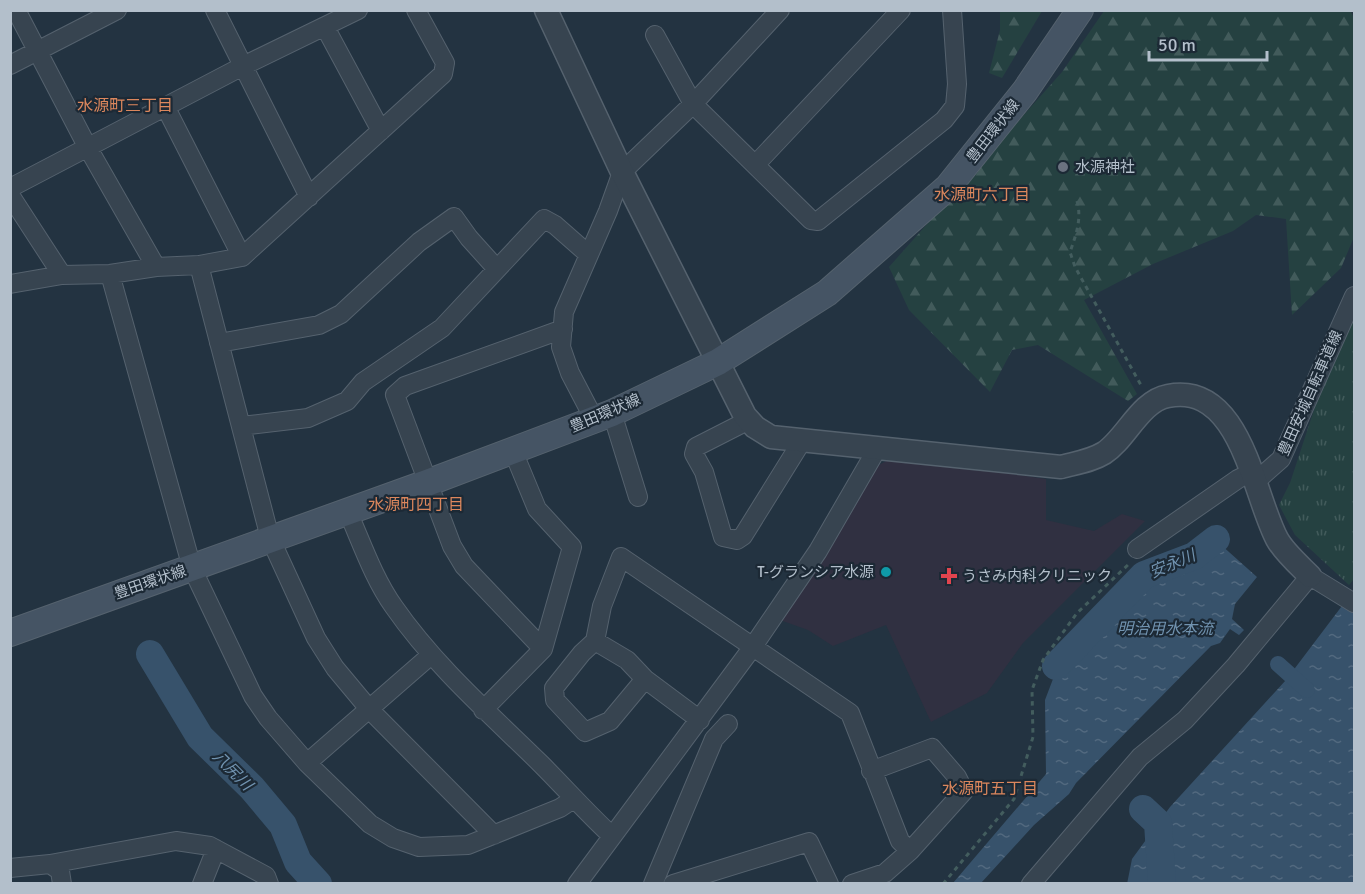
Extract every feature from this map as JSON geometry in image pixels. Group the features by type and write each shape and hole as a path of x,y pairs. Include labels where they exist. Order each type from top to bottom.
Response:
{"main road":[{"name":"豊田環状線","path":"10,633 513,451 603,416 718,362 827,293 948,187 1024,91 1080,10"}],"street":[{"path":"16,10 88,148 156,267"},
{"path":"215,10 309,197"},
{"path":"10,188 243,66 358,10"},
{"path":"10,284 62,275 110,274 156,267 199,265 242,257 443,74 445,63 416,10"},
{"path":"546,10 622,172 718,362 749,420 771,437 1061,467 1088,461 1106,452 1149,406 1167,396 1190,397 1207,402 1233,427 1277,540 1310,576 1338,591 1354,603"},
{"path":"638,497 603,416 570,373 561,347 564,312 608,212 622,172 693,104 780,10"},
{"path":"756,164 901,10"},
{"path":"655,35 693,104 811,220 818,221 944,120 955,106 957,84 952,10"},
{"path":"10,65 114,11"},
{"path":"325,27 381,131"},
{"path":"166,108 242,257"},
{"path":"10,195 62,275"},
{"path":"219,343 319,326 334,318 419,242 454,218 496,268"},
{"path":"241,426 308,417 347,401 363,382 442,328 544,219 555,225 588,254"},
{"path":"199,265 270,538 315,638 335,668 370,710 494,835"},
{"path":"110,274 192,568 253,696 268,718 307,763 370,824 393,838 419,847 449,848 468,845 560,808 572,800"},
{"name":"豊田安城自転車道線","path":"1135,555 1238,479 1253,477 1281,459 1354,296"},
{"path":"543,649 464,566 442,524 396,395 405,386 563,329"},
{"path":"749,420 696,447 694,454 704,472 723,537 737,540 743,536 802,441"},
{"path":"583,882 612,836 700,720 818,551 877,449"},
{"path":"483,710 543,649 572,547 537,509 513,451"},
{"path":"348,512 376,576 393,606 432,655 483,710 543,766 572,800 612,836"},
{"path":"645,679 610,721 585,732 555,700 554,688 582,653 595,641 602,606 621,557 850,713 900,841 910,851"},
{"path":"1030,884 1140,757 1185,720 1236,666 1310,576"},
{"path":"595,641 627,660 645,679 700,720"},
{"path":"307,763 432,655"},
{"path":"652,884 714,739 728,724"},
{"path":"852,884 885,873 910,851 964,790 957,777 932,748 871,771"},
{"path":"10,868 50,864 176,841 216,849 266,876 269,884"},
{"path":"673,884 809,842 829,884"},
{"path":"202,884 216,849"},
{"path":"50,864 60,871 62,884"}],"path":[{"path":"1077,201 1080,210 1077,233 1070,252 1075,267 1145,393"},
{"path":"944,884 1014,799 1033,737 1032,690 1043,660 1077,613 1135,555"}],"shaded area":[{"name":"うさみ内科クリニック","path":"909,458 1046,479 1046,520 1094,531 1122,514 1145,521 1023,643 987,693 931,722 886,625 833,646 808,630 780,620 879,465 888,460"}],"green space":[{"path":"1350,10 1354,18 1354,237 1341,268 1292,315 1286,219 1256,215 1233,231 1153,264 1084,300 1137,394 1128,401 1038,345 1012,350 990,392 909,310 889,267 1062,72 1104,11"},
{"path":"1000,11 1042,11 1002,78 989,73 1000,30"},
{"path":"1354,288 1354,579 1349,585 1295,535 1279,505 1290,483"}],"water":[{"name":"明治用水本流","path":"1220,544 1257,577 1235,604 1232,619 1244,630 1239,635 1230,629 1220,643 1211,646 1076,783 1069,794 1034,825 981,883 953,883 1046,774 1045,700 1053,679 1142,586 1156,575 1204,559"},
{"path":"1354,590 1354,883 1127,884 1132,859 1170,807 1286,680"}],"waterway":[{"name":"安永川","path":"1056,666 1144,575 1194,556 1216,539"},
{"name":"八尻川","path":"150,654 200,737 252,788 283,825 298,862 318,884"},
{"path":"1278,664 1307,690"},
{"name":"安永川","path":"1143,809 1158,823 1162,884"}],"place":[{"name":"水源神社","path":"1063,167"},
{"name":"T-グランシア水源","path":"886,572"},
{"name":"うさみ内科クリニック","path":"949,576"}],"district":[{"name":"水源町三丁目","path":"125,105"},
{"name":"水源町六丁目","path":"982,194"},
{"name":"水源町四丁目","path":"416,504"},
{"name":"水源町五丁目","path":"990,788"}]}
